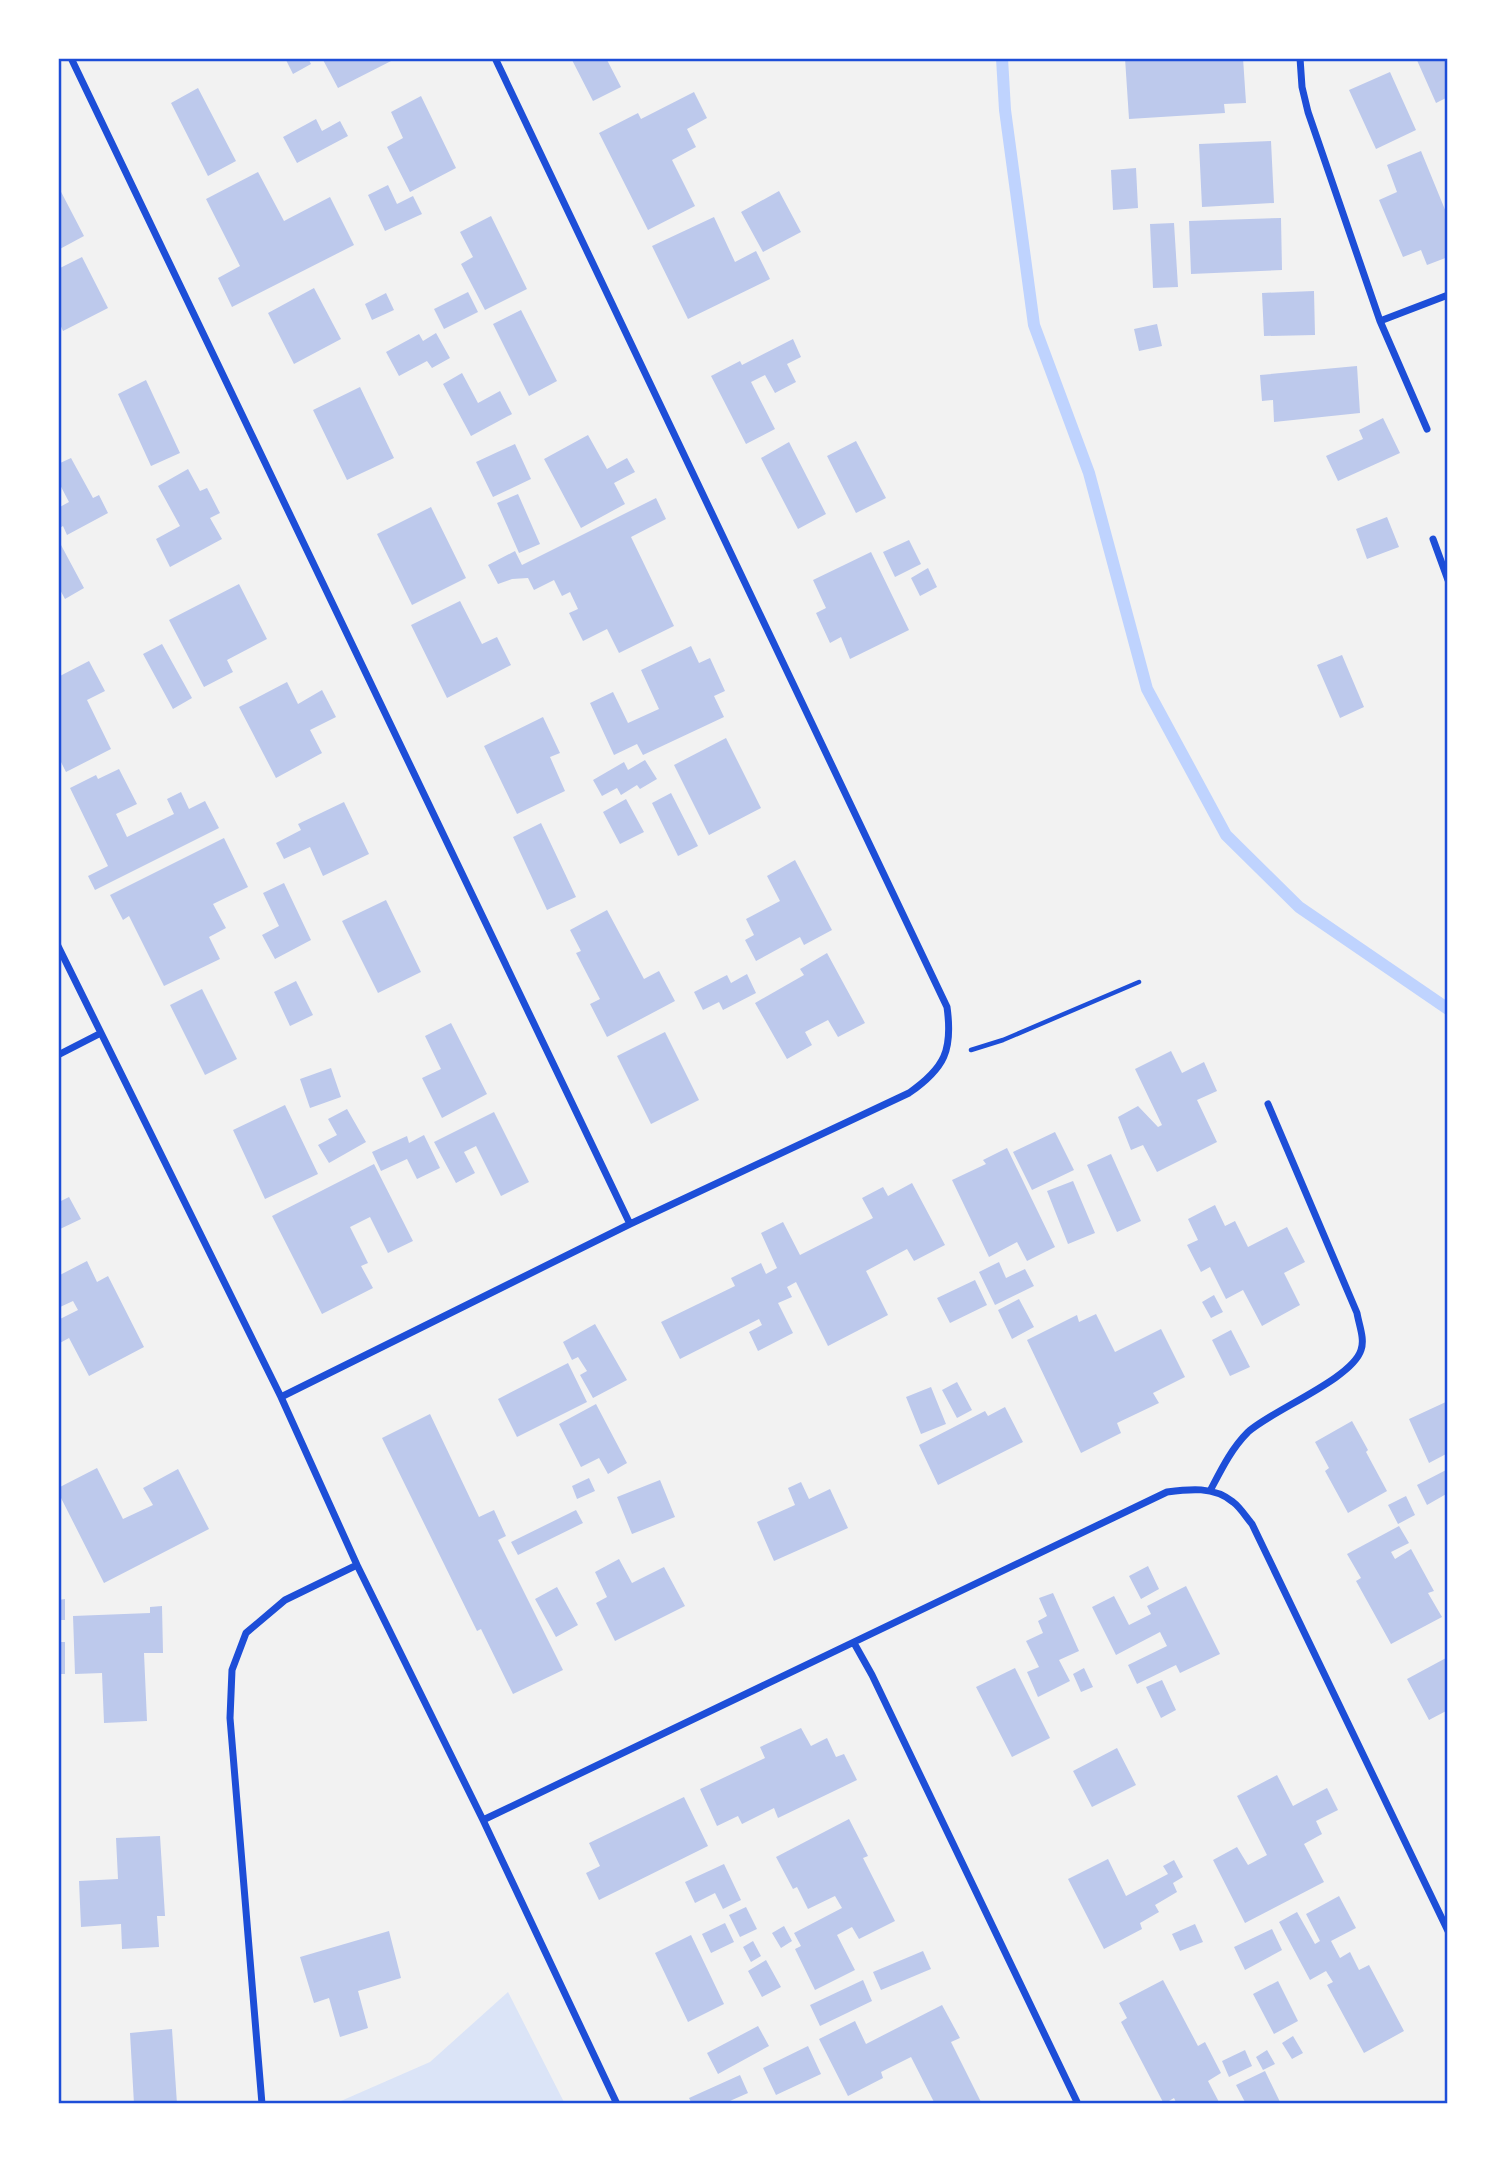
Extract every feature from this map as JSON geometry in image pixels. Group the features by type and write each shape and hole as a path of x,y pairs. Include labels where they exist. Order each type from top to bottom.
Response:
{"street":[{"path":"71,58 630,1224"},
{"path":"281,1398 630,1224 909,1093 930,1079 944,1058 951,1032 947,1007 495,58"},
{"path":"1300,58 1302,87 1308,112 1380,321 1427,429"},
{"path":"1380,321 1448,295"},
{"path":"1433,539 1448,580"},
{"path":"58,946 281,1398 357,1565 483,1820 617,2104"},
{"path":"58,1055 101,1033"},
{"path":"1210,1491 1226,1458 1249,1431 1339,1374 1354,1362 1362,1349 1357,1313 1268,1104"},
{"path":"483,1820 1167,1492 1191,1489 1210,1491 1232,1501 1252,1524 1448,1931"},
{"path":"262,2104 230,1718 232,1670 246,1633 285,1600 357,1565"},
{"path":"853,1643 872,1675 1078,2104"}],"path":[{"path":"944,1058 1003,1040 1139,982"}],"shaded area":[{"path":"508,1992 565,2104 334,2104 430,2062"}],"building":[{"path":"285,58 308,58 311,64 293,74"},
{"path":"322,58 397,58 338,88"},
{"path":"571,58 606,58 621,87 593,101"},
{"path":"1125,58 1243,58 1246,103 1224,104 1225,113 1129,119"},
{"path":"1416,58 1448,58 1448,97 1436,103"},
{"path":"1390,72 1416,130 1376,149 1349,90"},
{"path":"198,88 236,161 208,176 171,103"},
{"path":"694,92 707,118 687,129 696,147 672,160 695,206 648,230 599,133 638,113 641,119"},
{"path":"421,96 456,168 410,192 387,147 403,138 391,112"},
{"path":"316,119 322,131 340,121 348,136 297,163 283,137"},
{"path":"1271,141 1274,203 1202,207 1199,144"},
{"path":"1421,151 1448,217 1448,257 1427,265 1421,250 1403,257 1379,200 1397,192 1387,165"},
{"path":"1136,168 1138,208 1113,210 1111,170"},
{"path":"258,172 284,221 330,197 354,245 232,307 218,278 240,266 206,199"},
{"path":"388,185 397,204 413,196 422,214 385,231 368,195"},
{"path":"58,186 84,236 58,250"},
{"path":"779,191 801,232 763,252 741,212"},
{"path":"491,216 527,289 485,310 461,264 473,257 460,232"},
{"path":"714,217 735,262 756,251 770,279 688,319 652,246"},
{"path":"1281,218 1282,270 1191,274 1189,221"},
{"path":"1174,223 1178,287 1153,288 1150,224"},
{"path":"82,257 108,308 63,331 58,320 58,269"},
{"path":"314,288 341,339 294,364 268,313"},
{"path":"1314,291 1315,335 1264,336 1262,293"},
{"path":"468,292 478,312 444,329 434,309"},
{"path":"386,293 394,310 372,320 365,304"},
{"path":"521,310 557,381 529,396 493,324"},
{"path":"1157,324 1162,346 1139,351 1134,329"},
{"path":"436,333 450,358 432,368 427,361 399,376 386,352 419,334 423,341"},
{"path":"793,339 801,357 787,364 796,382 775,393 765,375 751,382 775,429 746,444 711,376 740,361 742,365"},
{"path":"1357,366 1360,413 1274,422 1273,400 1262,401 1260,375"},
{"path":"462,373 478,403 500,391 512,414 471,436 443,384"},
{"path":"146,380 180,453 151,466 118,394"},
{"path":"360,387 394,458 347,480 313,410"},
{"path":"1383,418 1400,453 1338,481 1326,456 1363,439 1359,430"},
{"path":"588,435 607,469 627,458 635,472 614,483 625,504 581,528 544,459"},
{"path":"856,441 886,498 856,513 827,456"},
{"path":"789,442 826,514 798,529 761,458"},
{"path":"515,444 531,479 493,497 476,462"},
{"path":"71,458 93,498 99,495 108,513 67,535 63,526 58,529 58,508 69,502 58,481 58,464"},
{"path":"188,469 200,491 207,488 220,513 210,518 222,539 170,567 156,539 180,526 158,486"},
{"path":"518,494 540,544 519,553 497,503"},
{"path":"656,498 666,519 631,537 674,626 619,653 607,629 583,641 569,613 578,609 570,592 562,596 554,580 534,590 528,578 512,579 498,584 488,565 515,551 522,565"},
{"path":"431,507 466,578 412,605 377,534"},
{"path":"1387,517 1399,547 1367,559 1356,529"},
{"path":"909,540 921,564 895,577 883,552"},
{"path":"61,545 84,588 65,599 58,586 58,547"},
{"path":"871,552 909,630 850,659 841,637 830,643 816,613 826,608 813,580"},
{"path":"928,568 937,587 920,596 911,578"},
{"path":"239,584 267,639 227,660 233,672 204,687 169,620"},
{"path":"460,601 482,644 497,637 511,665 447,698 411,625"},
{"path":"162,644 192,698 173,709 143,654"},
{"path":"691,646 699,663 710,658 725,691 714,696 724,717 643,755 637,744 614,755 590,703 613,692 628,723 659,709 641,670"},
{"path":"1342,655 1364,707 1340,718 1317,665"},
{"path":"89,661 105,691 87,700 111,749 66,772 58,756 58,677"},
{"path":"287,682 298,704 322,690 336,717 310,730 322,753 276,778 239,707"},
{"path":"543,717 560,753 550,757 565,791 517,814 484,746"},
{"path":"726,738 761,808 709,835 674,765"},
{"path":"645,760 657,779 640,789 637,785 621,795 617,788 602,796 593,780 624,762 628,770"},
{"path":"119,769 137,804 116,814 127,837 174,814 167,799 181,792 189,809 205,801 219,828 95,890 88,876 108,866 70,788 96,775 98,779"},
{"path":"671,793 698,846 678,856 652,803"},
{"path":"626,799 644,832 620,844 603,812"},
{"path":"344,802 369,854 323,876 310,847 284,859 276,843 301,830 298,824"},
{"path":"541,823 576,897 547,910 513,837"},
{"path":"224,838 248,887 213,904 226,928 209,937 220,959 164,986 129,916 123,920 110,895"},
{"path":"795,860 832,930 804,945 800,937 756,961 745,940 754,935 746,919 780,901 767,876"},
{"path":"284,883 311,940 275,959 262,935 279,926 263,893"},
{"path":"386,900 421,972 378,993 342,921"},
{"path":"607,910 644,979 659,971 675,1001 607,1037 590,1004 600,999 576,953 581,951 570,930"},
{"path":"827,953 865,1023 838,1037 828,1020 805,1032 812,1045 787,1059 755,1003 804,975 800,969"},
{"path":"747,974 756,993 723,1010 719,1002 703,1010 694,992 727,975 731,983"},
{"path":"296,981 313,1015 290,1026 274,992"},
{"path":"202,989 237,1059 205,1075 170,1005"},
{"path":"451,1023 487,1094 442,1118 422,1078 441,1069 425,1036"},
{"path":"665,1032 699,1100 651,1124 617,1056"},
{"path":"1171,1051 1182,1073 1204,1062 1217,1091 1197,1100 1217,1142 1157,1172 1143,1145 1131,1150 1118,1117 1138,1106 1158,1127 1162,1125 1135,1069"},
{"path":"331,1068 341,1097 310,1108 300,1079"},
{"path":"285,1105 318,1174 265,1199 233,1130"},
{"path":"347,1109 366,1142 329,1163 318,1145 337,1135 328,1119"},
{"path":"494,1112 529,1182 501,1196 476,1146 464,1152 475,1173 456,1183 434,1142"},
{"path":"1055,1132 1074,1170 1032,1190 1013,1152"},
{"path":"424,1135 440,1168 417,1179 407,1159 381,1171 372,1152 407,1136 409,1143"},
{"path":"1007,1148 1055,1247 1027,1261 1017,1242 989,1257 952,1180 986,1164 983,1160"},
{"path":"1111,1154 1141,1221 1117,1232 1087,1165"},
{"path":"374,1164 413,1241 388,1253 370,1217 350,1227 368,1263 361,1266 373,1288 322,1314 272,1216"},
{"path":"1073,1181 1095,1233 1068,1244 1047,1191"},
{"path":"912,1183 945,1245 914,1261 907,1249 866,1271 888,1315 828,1346 796,1282 787,1287 792,1297 778,1303 793,1333 758,1351 749,1332 762,1325 759,1319 680,1359 661,1322 735,1286 731,1278 761,1263 766,1274 777,1268 761,1233 783,1222 800,1255 873,1218 862,1198 883,1187 888,1196"},
{"path":"58,1195 61,1201 69,1197 81,1219 58,1230"},
{"path":"1215,1205 1225,1226 1235,1221 1248,1247 1287,1227 1305,1262 1284,1273 1300,1305 1262,1326 1243,1290 1226,1299 1210,1267 1201,1272 1187,1245 1198,1240 1188,1219"},
{"path":"87,1261 97,1282 108,1276 144,1347 89,1376 69,1338 58,1344 58,1320 78,1310 73,1301 58,1308 58,1276"},
{"path":"999,1262 1006,1278 1025,1269 1034,1286 995,1305 979,1272"},
{"path":"975,1280 987,1305 950,1323 937,1298"},
{"path":"1214,1295 1223,1312 1211,1318 1202,1302"},
{"path":"1019,1299 1034,1327 1012,1339 998,1310"},
{"path":"1096,1314 1115,1352 1161,1329 1185,1377 1153,1393 1159,1403 1117,1423 1121,1433 1081,1453 1027,1340 1077,1315 1079,1322"},
{"path":"595,1324 627,1380 593,1398 580,1375 587,1371 578,1357 572,1360 563,1342"},
{"path":"1231,1330 1250,1367 1230,1376 1212,1340"},
{"path":"568,1363 587,1402 517,1437 498,1399"},
{"path":"957,1382 972,1410 957,1418 942,1390"},
{"path":"931,1387 946,1424 921,1434 906,1397"},
{"path":"1448,1401 1448,1453 1429,1463 1409,1419"},
{"path":"596,1404 627,1463 608,1474 599,1458 581,1467 559,1424"},
{"path":"1005,1407 1023,1442 938,1485 919,1445 985,1411 988,1416"},
{"path":"430,1414 479,1517 494,1510 506,1536 498,1540 563,1670 513,1694 481,1629 477,1631 382,1438"},
{"path":"1352,1421 1387,1491 1348,1513 1325,1471 1329,1468 1315,1442"},
{"path":"97,1468 123,1519 153,1505 143,1488 178,1469 209,1529 104,1583 58,1492 58,1488"},
{"path":"1448,1469 1448,1493 1427,1505 1417,1485"},
{"path":"589,1478 595,1491 577,1499 572,1486"},
{"path":"660,1480 675,1517 632,1534 617,1497"},
{"path":"801,1482 809,1499 830,1489 848,1528 774,1561 757,1522 795,1505 788,1488"},
{"path":"1406,1496 1415,1515 1398,1524 1388,1505"},
{"path":"576,1510 583,1523 518,1555 511,1542"},
{"path":"1399,1526 1409,1543 1391,1552 1395,1559 1411,1549 1434,1591 1428,1593 1442,1617 1391,1644 1356,1581 1361,1578 1347,1554"},
{"path":"619,1559 632,1583 664,1567 685,1606 615,1641 596,1603 607,1597 595,1572"},
{"path":"1148,1566 1159,1589 1141,1599 1129,1576"},
{"path":"1186,1586 1220,1654 1180,1673 1176,1665 1137,1684 1128,1665 1167,1646 1160,1632 1116,1655 1092,1607 1114,1596 1129,1625 1151,1614 1147,1606"},
{"path":"557,1587 578,1625 556,1637 535,1599"},
{"path":"1053,1593 1079,1651 1059,1660 1070,1681 1038,1697 1027,1672 1039,1667 1026,1641 1043,1633 1038,1621 1047,1616 1039,1598"},
{"path":"65,1599 65,1620 58,1620 58,1600"},
{"path":"162,1606 163,1653 144,1653 147,1721 104,1723 102,1673 75,1674 73,1616 150,1613 150,1607"},
{"path":"58,1642 65,1642 65,1674 58,1674"},
{"path":"1446,1658 1448,1710 1429,1720 1407,1679"},
{"path":"1015,1668 1050,1738 1012,1757 976,1687"},
{"path":"1084,1668 1093,1687 1081,1692 1073,1674"},
{"path":"1162,1680 1176,1710 1161,1718 1146,1687"},
{"path":"801,1728 811,1746 827,1738 836,1757 844,1754 857,1780 778,1818 774,1808 742,1824 738,1816 717,1826 700,1789 765,1758 760,1747"},
{"path":"1117,1748 1136,1785 1092,1807 1073,1771"},
{"path":"1277,1775 1293,1806 1327,1788 1338,1810 1316,1821 1322,1834 1304,1844 1324,1882 1245,1923 1213,1860 1237,1847 1248,1865 1267,1855 1237,1796"},
{"path":"684,1797 708,1846 599,1900 586,1873 600,1866 589,1843"},
{"path":"849,1819 868,1856 863,1858 895,1921 859,1939 852,1927 837,1935 855,1970 815,1990 795,1949 801,1946 794,1933 842,1908 835,1896 808,1909 797,1887 793,1889 776,1857"},
{"path":"160,1836 165,1916 157,1916 159,1947 122,1949 121,1924 81,1927 79,1881 118,1879 116,1838"},
{"path":"1108,1859 1126,1896 1168,1874 1163,1866 1174,1860 1183,1877 1173,1883 1177,1892 1155,1905 1159,1912 1140,1923 1142,1929 1104,1949 1068,1879"},
{"path":"724,1864 741,1900 723,1909 715,1893 695,1903 685,1882"},
{"path":"1339,1896 1356,1928 1331,1941 1340,1958 1350,1952 1359,1970 1369,1965 1404,2031 1364,2053 1327,1985 1333,1982 1326,1971 1310,1980 1279,1922 1297,1912 1315,1944 1320,1941 1306,1914"},
{"path":"746,1907 757,1929 740,1937 729,1915"},
{"path":"725,1923 734,1942 711,1953 702,1934"},
{"path":"1195,1924 1203,1942 1180,1951 1172,1934"},
{"path":"784,1926 792,1941 781,1948 772,1933"},
{"path":"1272,1929 1282,1950 1245,1970 1234,1947"},
{"path":"389,1931 401,1978 358,1991 368,2028 340,2037 329,1998 314,2003 300,1957"},
{"path":"691,1935 724,2004 688,2022 655,1953"},
{"path":"753,1941 761,1956 751,1962 743,1947"},
{"path":"923,1951 931,1969 881,1990 873,1972"},
{"path":"766,1960 781,1987 762,1997 748,1971"},
{"path":"863,1980 872,2001 820,2026 810,2005"},
{"path":"1163,1980 1198,2046 1205,2042 1221,2073 1208,2081 1220,2104 1177,2104 1174,2098 1164,2104 1121,2022 1127,2018 1119,2003"},
{"path":"1278,1981 1298,2021 1274,2034 1253,1994"},
{"path":"942,2005 960,2038 951,2042 982,2104 935,2104 911,2057 881,2072 883,2078 848,2096 819,2039 855,2021 866,2044"},
{"path":"758,2026 769,2046 718,2074 707,2053"},
{"path":"172,2029 177,2104 134,2104 130,2033"},
{"path":"1293,2036 1303,2053 1292,2059 1282,2043"},
{"path":"808,2046 821,2074 776,2095 763,2068"},
{"path":"1245,2050 1252,2066 1229,2077 1222,2061"},
{"path":"1267,2050 1275,2064 1263,2070 1256,2057"},
{"path":"1265,2071 1281,2104 1246,2104 1236,2085"},
{"path":"740,2075 748,2093 723,2104 692,2104 689,2098"}],"waterway":[{"path":"1002,58 1005,110 1034,325 1089,473 1147,689 1226,835 1299,907 1448,1009"}]}
